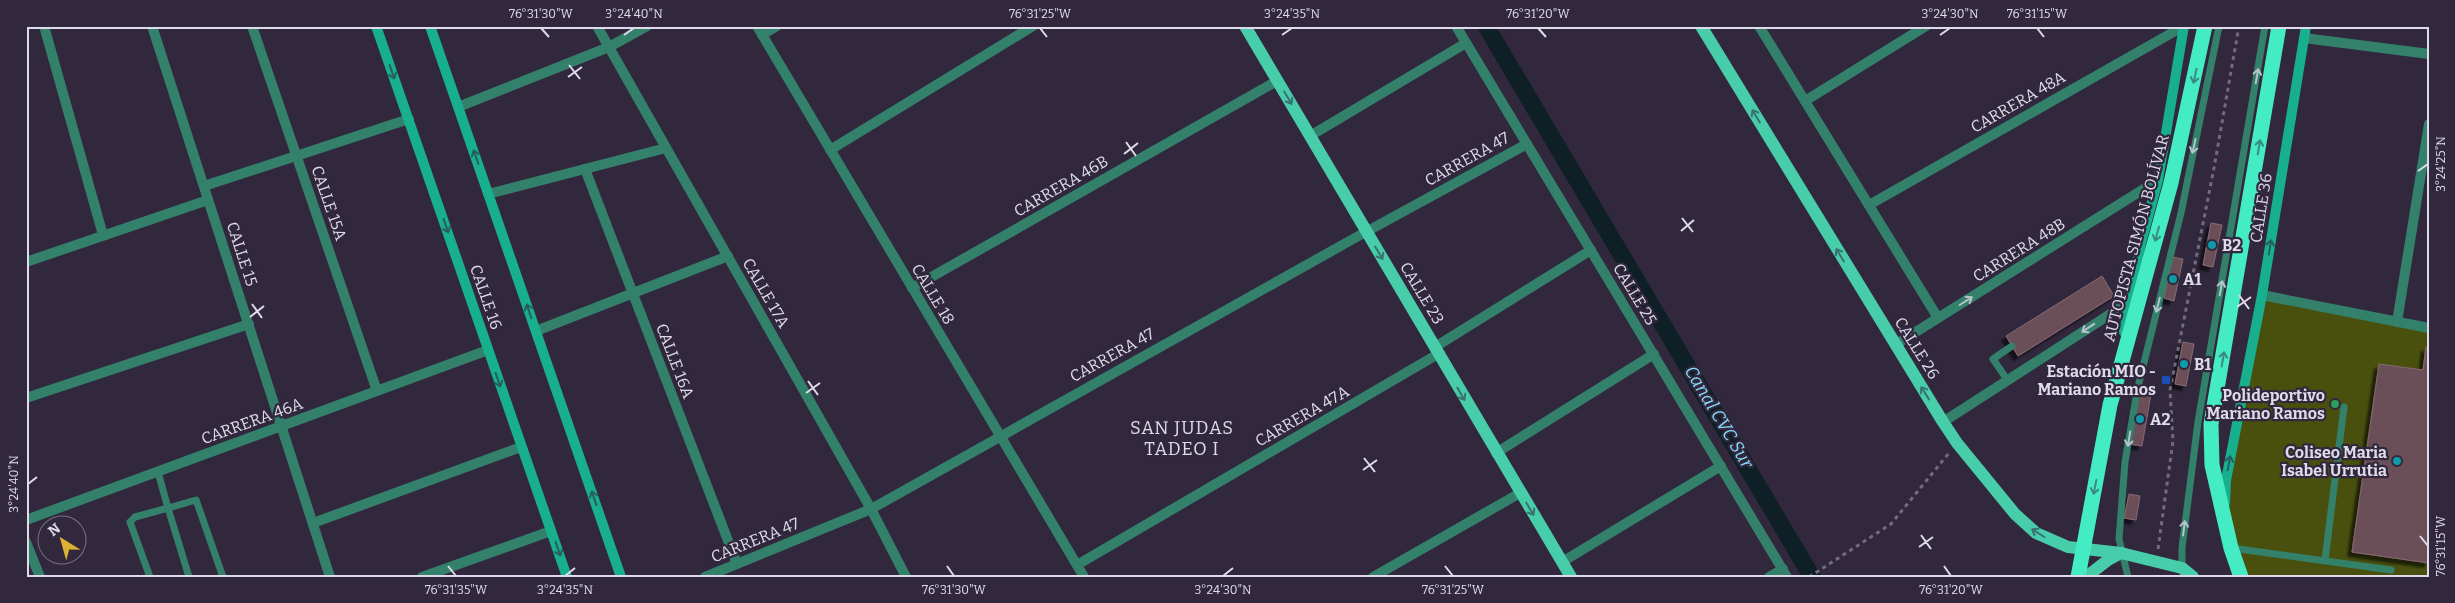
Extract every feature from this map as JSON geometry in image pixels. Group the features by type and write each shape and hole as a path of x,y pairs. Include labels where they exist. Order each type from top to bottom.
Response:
{"highway":[{"name":"AUTOPISTA SIMÓN BOLÍVAR","path":"2078,577 2110,405 2172,183 2205,26"},
{"path":"2241,577 2231,548 2212,465 2211,424 2279,26"}],"main road":[{"name":"CALLE 23","path":"1245,26 1571,577"},
{"name":"CALLE 26","path":"1701,26 1943,422 1957,443 2015,514 2036,533 2068,547 2121,554 2156,562 2193,577"},
{"path":"2086,577 2108,560 2121,554"}],"street":[{"path":"44,26 103,235"},
{"name":"CALLE 15","path":"152,26 330,577"},
{"name":"CALLE 15A","path":"252,26 377,391"},
{"name":"CALLE 16","path":"376,26 567,577"},
{"path":"430,26 621,577"},
{"name":"CALLE 17A","path":"597,26 871,509 906,577"},
{"path":"458,107 609,47 647,26"},
{"path":"759,31 777,26"},
{"path":"830,150 1033,26"},
{"name":"CALLE 25","path":"1456,26 1784,573"},
{"name":"CALLE 26","path":"1759,26 1938,318"},
{"path":"1805,101 1926,26"},
{"path":"2110,405 2129,302 2158,180 2184,26"},
{"name":"CARRERA 48A","path":"1869,205 2184,26"},
{"name":"CALLE 36","path":"2224,512 2226,480 2262,295 2306,26"},
{"name":"CALLE 18","path":"759,31 1084,577"},
{"path":"2304,38 2429,54"},
{"path":"1310,136 1466,43"},
{"name":"CARRERA 46B","path":"912,288 1277,81"},
{"path":"204,186 409,118"},
{"path":"2397,322 2424,182 2429,124"},
{"name":"CARRERA 47","path":"705,577 733,569 871,509 1000,435 1527,144"},
{"path":"488,194 666,148"},
{"name":"CALLE 16A","path":"585,169 633,293 733,569"},
{"name":"CARRERA 48B","path":"1895,345 2158,180"},
{"path":"26,262 208,200"},
{"name":"CARRERA 47A","path":"1077,565 1437,351 1591,250"},
{"path":"536,332 728,256"},
{"path":"2262,295 2429,328"},
{"path":"1943,422 2129,302"},
{"path":"26,398 249,324"},
{"name":"CARRERA 46A","path":"26,520 488,350"},
{"path":"1496,453 1654,354"},
{"path":"313,523 521,446"},
{"path":"1562,562 1721,466"},
{"path":"1373,577 1520,493"},
{"path":"422,577 551,531"},
{"path":"26,542 40,577"},
{"path":"1769,577 1784,573"}],"lane":[{"path":"2128,577 2121,554 2119,539 2125,462 2137,391 2181,213 2219,26"},
{"path":"2183,572 2182,548 2198,422 2265,26"},
{"path":"2008,381 1993,359 2012,346"},
{"path":"2325,560 2344,407"},
{"path":"158,472 189,577"},
{"path":"150,577 130,522 135,518 196,500 223,577"},
{"path":"2231,548 2392,570"}],"path":[{"path":"2156,562 2173,441 2170,390 2214,168 2238,26"},
{"path":"1809,577 1891,524 1957,443"}],"green space":[{"name":"Polideportivo Mariano Ramos","path":"2262,295 2429,328 2429,577 2241,577 2224,512"}],"water":[{"name":"Canal CVC Sur","path":"1476,26 1496,26 1822,577 1802,577"}],"building":[{"name":"B2","path":"2211,223 2222,225 2213,267 2203,265"},
{"name":"A1","path":"2172,257 2183,259 2174,301 2164,298"},
{"path":"2102,276 2114,296 2018,356 2006,336"},
{"name":"B1","path":"2183,342 2194,344 2186,386 2175,384"},
{"name":"Coliseo Maria Isabel Urrutia","path":"2426,347 2429,347 2429,563 2352,552 2379,364 2423,370"},
{"name":"A2","path":"2138,392 2151,394 2142,446 2129,444"},
{"path":"2129,494 2140,496 2136,520 2124,518"}],"place":[{"name":"B2","path":"2212,245"},
{"name":"A1","path":"2173,279"},
{"name":"B1","path":"2184,364"},
{"name":"Estación MIO - Mariano Ramos","path":"2166,380"},
{"name":"Polideportivo Mariano Ramos","path":"2335,404"},
{"name":"A2","path":"2140,419"},
{"name":"Coliseo Maria Isabel Urrutia","path":"2397,461"}],"district":[{"name":"SAN JUDAS TADEO I","path":"1182,438"}]}
